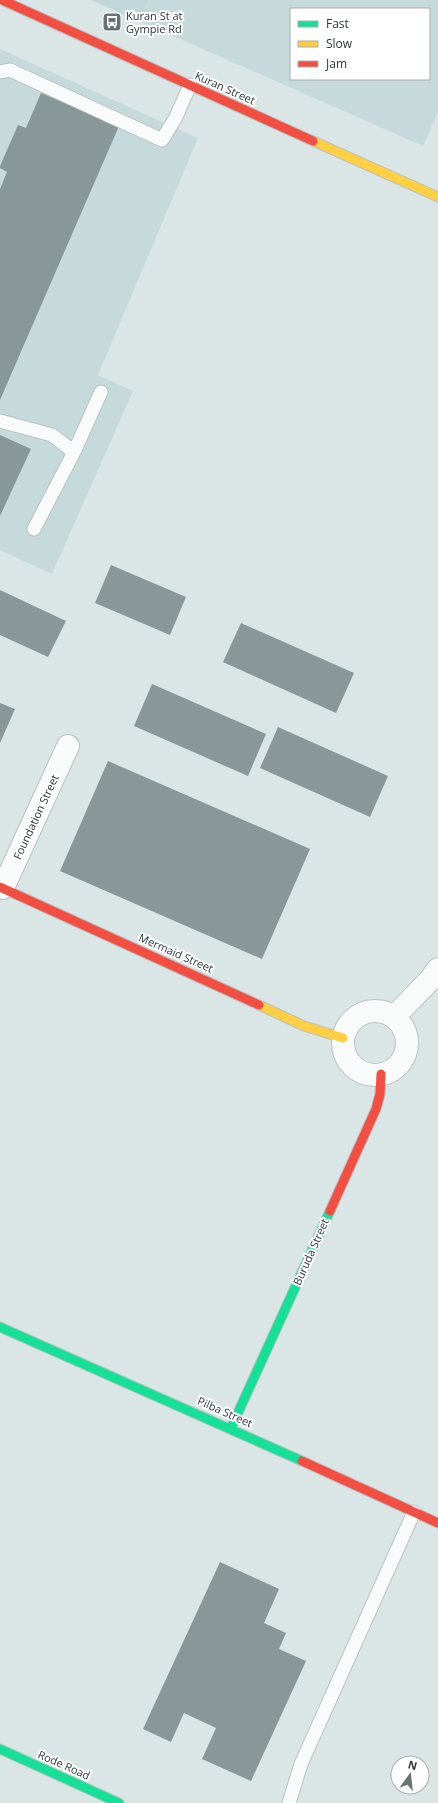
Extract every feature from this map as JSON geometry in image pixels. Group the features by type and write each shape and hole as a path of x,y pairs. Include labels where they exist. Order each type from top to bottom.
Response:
{"street":[{"name":"Kuran Street","path":"2,0 438,197"},
{"name":"Foundation Street","path":"1,887 68,746"},
{"name":"Mermaid Street","path":"1,887 304,1026 343,1038"},
{"path":"394,1016 430,980 438,969"},
{"path":"373,1010 394,1016 402,1024 406,1034 407,1044 405,1054 400,1064 381,1074 371,1075 361,1072 353,1066 343,1049 343,1038 346,1028 353,1019 362,1013 373,1010"},
{"name":"Buruda Street","path":"231,1428 376,1109 380,1094 381,1074"},
{"name":"Pilba Street","path":"0,1327 231,1428 438,1523"},
{"name":"Rode Road","path":"0,1749 119,1803"}],"lane":[{"path":"0,72 10,70 162,140 176,117 190,85"},
{"path":"34,529 74,452 101,392"},
{"path":"0,421 52,435 74,452"},
{"path":"289,1803 301,1764 414,1512"}],"shaded area":[{"path":"91,0 149,0 139,21"},
{"path":"149,0 438,0 438,112 423,146 139,21"},
{"path":"0,49 198,138 98,375 133,391 52,574 0,550"}],"building":[{"path":"41,93 119,126 0,400 0,189 7,172 0,168 0,166 18,125 26,128"},
{"path":"0,435 31,449 0,516"},
{"path":"111,565 186,597 170,635 95,603"},
{"path":"0,590 66,621 48,657 0,635"},
{"path":"241,623 354,673 336,713 223,662"},
{"path":"152,684 266,734 248,776 134,726"},
{"path":"0,703 15,709 0,743"},
{"path":"278,727 388,776 370,817 260,768"},
{"path":"108,761 310,849 262,959 60,871"},
{"path":"220,1562 279,1589 264,1623 286,1633 279,1649 306,1661 251,1781 202,1759 216,1728 184,1713 171,1742 143,1729"}],"traffic: fast":[{"path":"231,1428 330,1211"},
{"path":"0,1327 302,1461"},
{"path":"0,1749 119,1803"}],"traffic: slow":[{"path":"313,141 438,197"},
{"path":"259,1005 304,1026 343,1038"}],"traffic: jam":[{"path":"2,0 313,141"},
{"path":"0,887 259,1005"},
{"path":"330,1211 376,1109 380,1094 381,1074"},
{"path":"302,1461 438,1523"}],"place":[{"name":"Kuran St at Gympie Rd","path":"112,22"}]}
